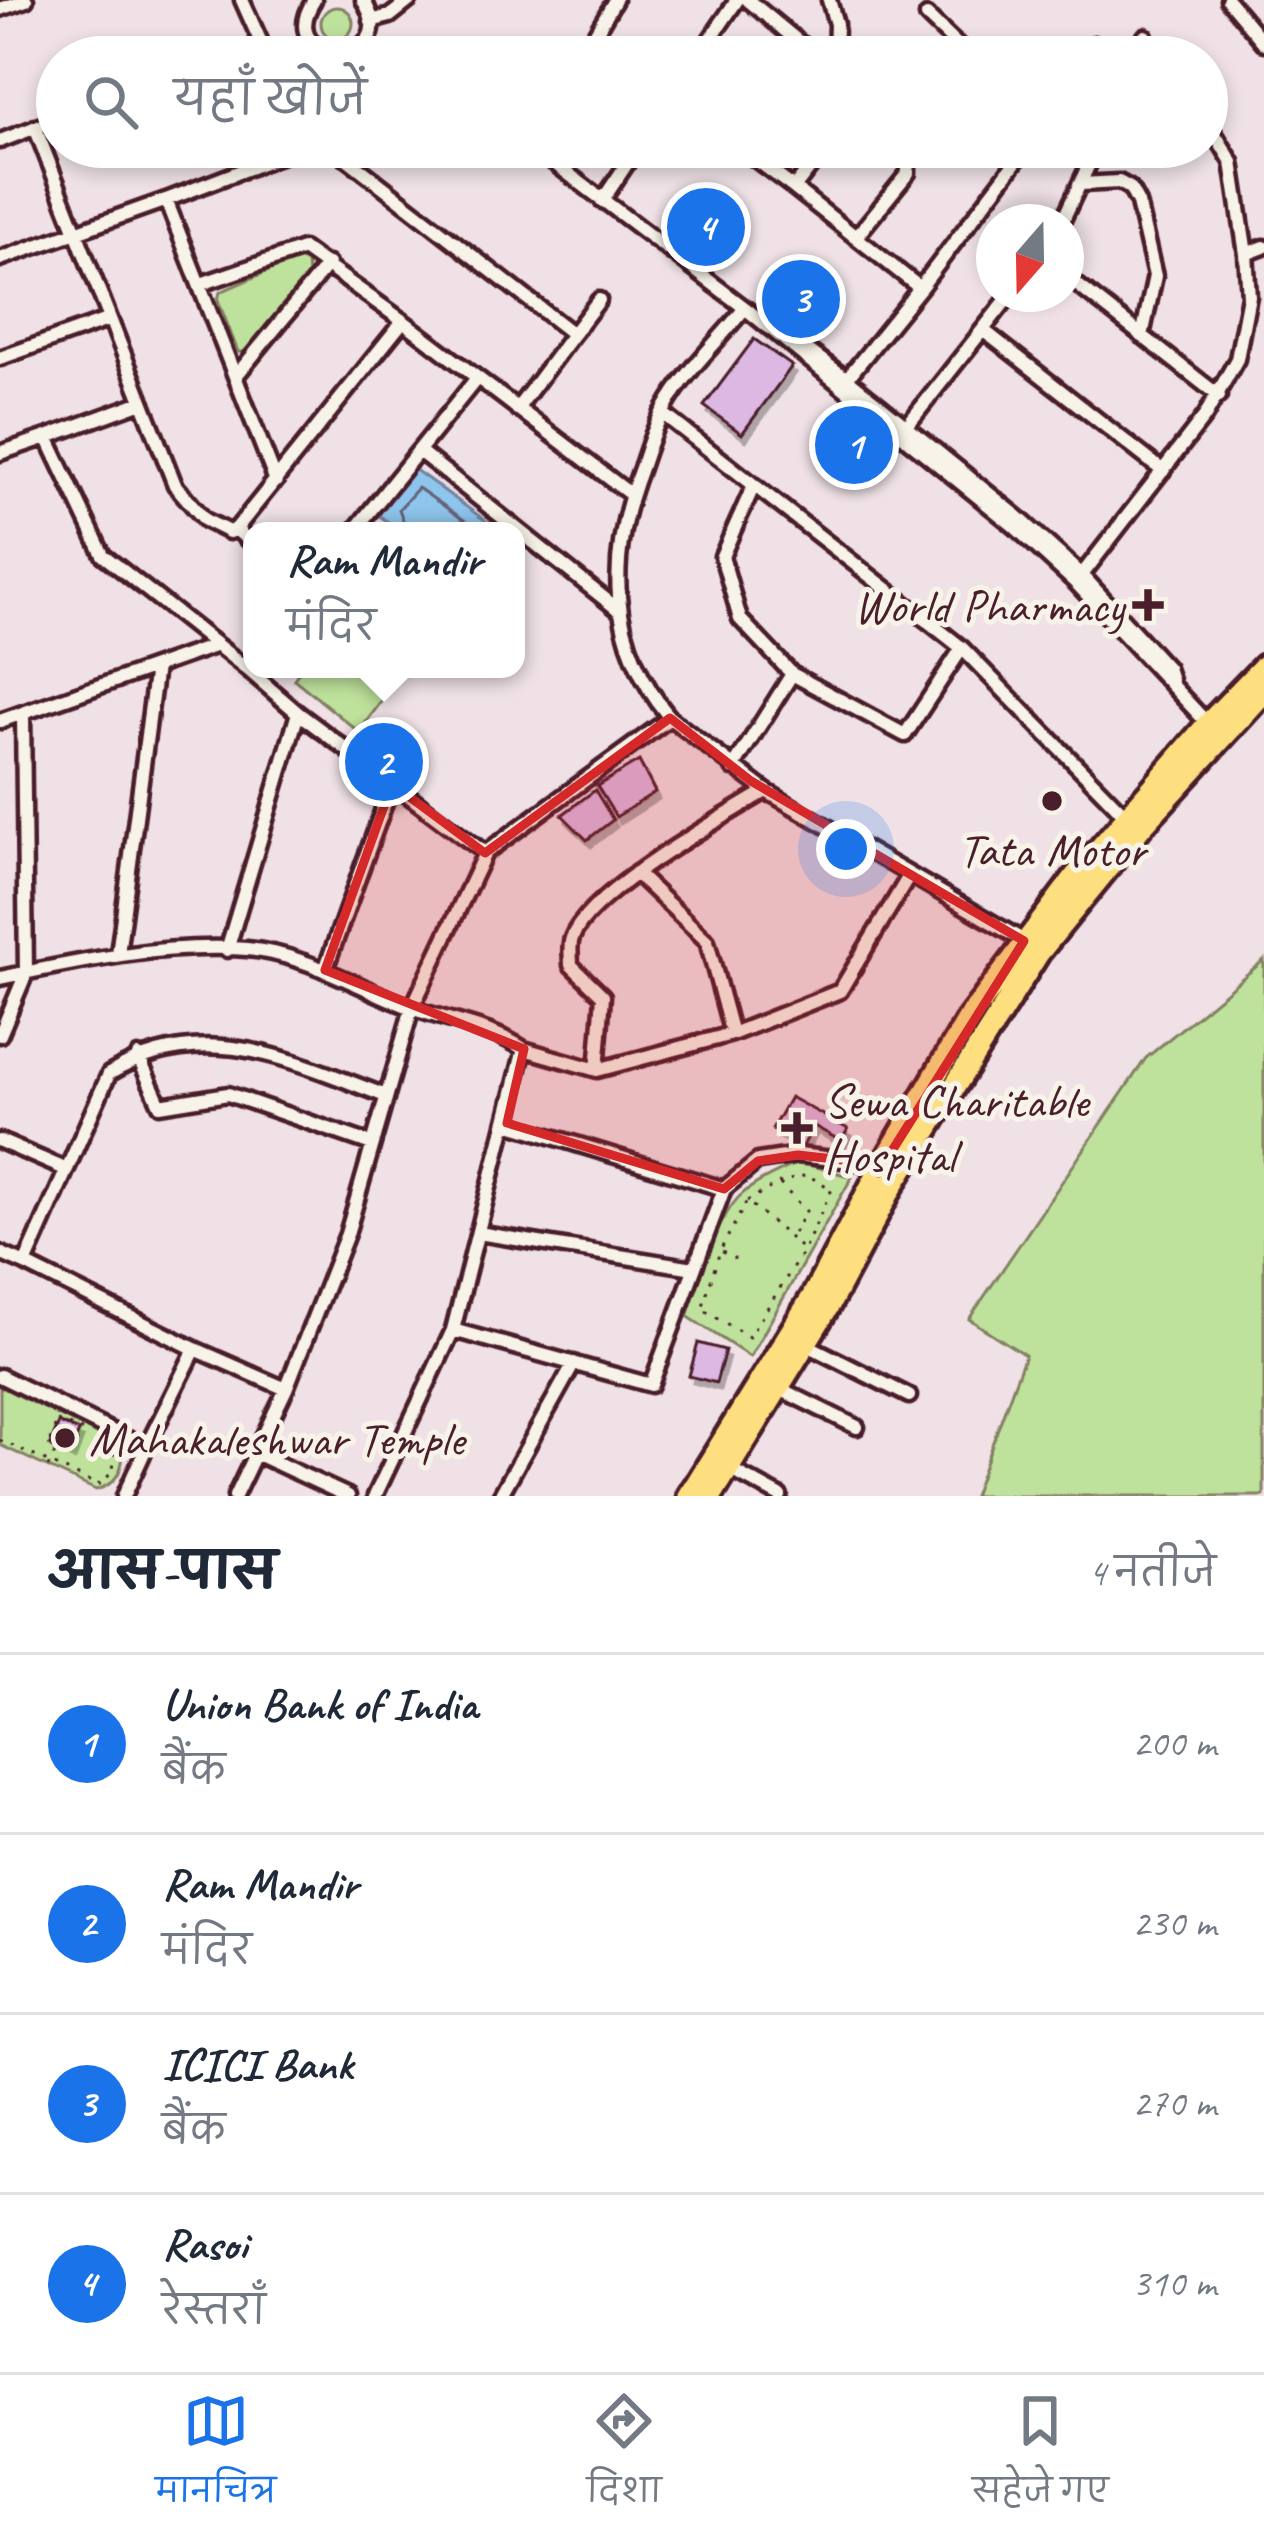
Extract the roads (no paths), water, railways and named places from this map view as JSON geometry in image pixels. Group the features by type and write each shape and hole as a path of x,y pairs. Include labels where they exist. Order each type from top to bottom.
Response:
{"main road":[{"path":"689,1496 813,1296 969,1018 1024,941 1127,817 1264,666"},
{"path":"711,1496 805,1344 894,1183 1039,952 1140,827 1264,692"}],"street":[{"path":"0,9 26,0"},
{"path":"242,0 256,36"},
{"path":"310,36 308,10 314,0"},
{"path":"363,0 371,21 365,36"},
{"path":"371,21 390,16 410,0"},
{"path":"594,36 615,0"},
{"path":"712,36 736,0"},
{"path":"748,0 792,36"},
{"path":"829,0 836,36"},
{"path":"1228,0 1264,43"},
{"path":"927,16 948,36"},
{"path":"0,141 35,127"},
{"path":"1079,579 1219,395 1238,359 1247,320 1246,254 1228,156"},
{"path":"51,168 175,485 205,520 229,532 276,481 403,321"},
{"path":"0,259 248,168"},
{"path":"359,168 572,334"},
{"path":"560,168 987,490 1167,668 1172,683 1208,724"},
{"path":"602,201 624,168"},
{"path":"767,168 920,288"},
{"path":"794,188 810,168"},
{"path":"856,237 908,168"},
{"path":"844,382 1012,168"},
{"path":"1072,204 1088,168"},
{"path":"1082,184 1119,182 1130,188 1138,203 1155,276 1142,336"},
{"path":"166,200 276,481"},
{"path":"1246,254 1264,247"},
{"path":"201,284 298,249 308,250 630,494"},
{"path":"236,376 328,264"},
{"path":"1084,290 1219,395"},
{"path":"517,409 598,300"},
{"path":"745,308 662,413 630,494 619,542 620,611 643,678 670,718 766,791 1024,941"},
{"path":"904,430 997,312"},
{"path":"0,358 110,319"},
{"path":"983,330 1163,471"},
{"path":"361,522 477,378"},
{"path":"0,453 142,401"},
{"path":"662,413 962,648 1127,817"},
{"path":"47,436 103,555 243,660"},
{"path":"419,451 508,522"},
{"path":"754,485 722,556 740,619 792,674 905,735 962,648"},
{"path":"236,529 243,536"},
{"path":"525,535 620,611"},
{"path":"0,721 217,645"},
{"path":"118,954 156,667"},
{"path":"733,768 792,674"},
{"path":"263,678 298,713 485,853"},
{"path":"0,1035 26,973 22,713"},
{"path":"227,950 298,713"},
{"path":"236,1496 286,1389 347,1234 412,1008 485,853 670,718"},
{"path":"325,970 392,784"},
{"path":"597,1070 603,996 571,965 571,941 580,924 636,873 766,791"},
{"path":"636,873 707,941 732,1034"},
{"path":"0,978 118,954 249,949 325,970 412,1008 502,1034 524,1049 597,1070 732,1034 840,991 909,876"},
{"path":"26,1264 109,1074 138,1056 200,1046 263,1051 386,1096"},
{"path":"374,1496 453,1330 524,1049"},
{"path":"138,1056 160,1105 228,1094 373,1144"},
{"path":"506,1123 724,1190"},
{"path":"0,1141 65,1169"},
{"path":"453,1330 651,1385 724,1190 758,1161 798,1155 860,1162 878,1174"},
{"path":"478,1233 694,1268"},
{"path":"0,1253 286,1389"},
{"path":"805,1344 909,1396"},
{"path":"124,1496 195,1349"},
{"path":"500,1496 574,1363"},
{"path":"0,1376 146,1448"},
{"path":"778,1388 857,1427"},
{"path":"257,1454 348,1496"},
{"path":"728,1468 780,1496"}],"water":[{"path":"414,469 488,522 388,522 378,515"}],"place":[{"name":"Rasoi","path":"706,227"},
{"name":"ICICI Bank","path":"801,299"},
{"name":"Union Bank of India","path":"854,445"},
{"name":"World Pharmacy","path":"1148,605"},
{"name":"Ram Mandir","path":"384,762"},
{"name":"Tata Motor","path":"1052,801"},
{"name":"Sewa Charitable Hospital","path":"797,1128"},
{"name":"Mahakaleshwar Temple","path":"65,1438"}]}
